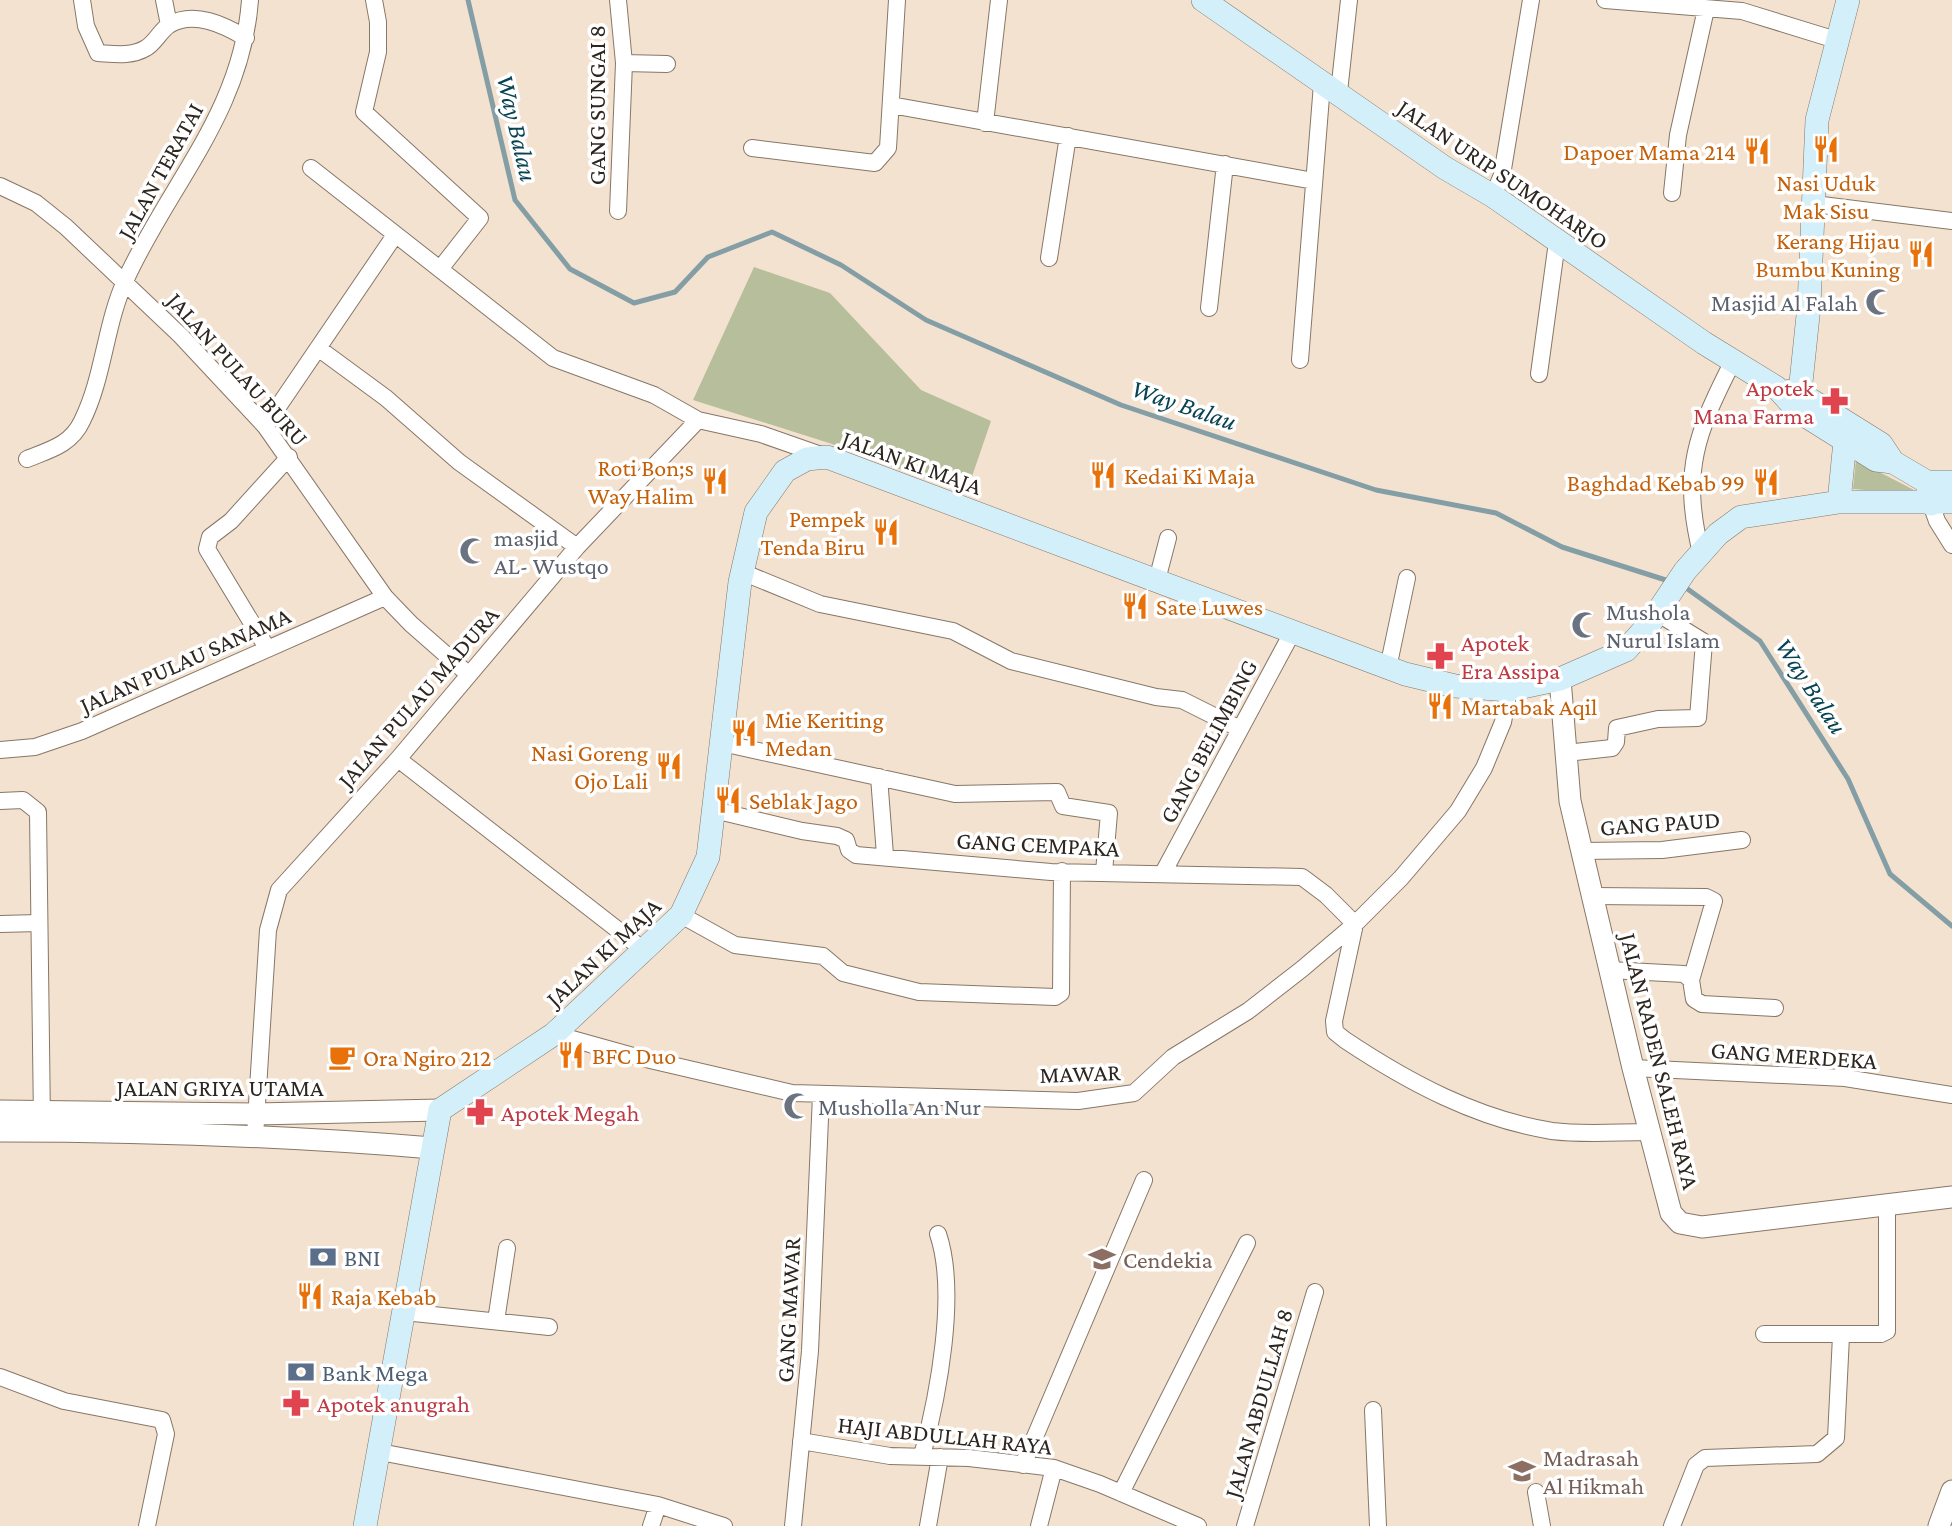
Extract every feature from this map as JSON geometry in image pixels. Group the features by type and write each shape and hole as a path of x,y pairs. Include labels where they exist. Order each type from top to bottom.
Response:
{"main road":[{"name":"JALAN URIP SUMOHARJO","path":"1203,0 1445,168 1493,196 1557,242 1799,403 1845,441 1876,460 1893,462"},
{"path":"1799,403 1814,204 1813,164 1817,120 1836,40 1849,0"},
{"name":"JALAN URIP SUMOHARJO","path":"1799,403 1881,444 1893,462 1937,496"},
{"path":"1839,502 1845,441"},
{"name":"JALAN KI MAJA","path":"440,1110 554,1034 681,915 708,857 742,572 756,512 785,471 807,459 827,457 1388,668 1455,686 1509,690 1560,679 1626,650 1654,617 1685,571 1718,534 1741,517 1839,502 1937,496 1952,482"},
{"path":"365,1526 440,1110"}],"street":[{"path":"82,0 86,26 98,53 126,55 146,48 169,25 187,19 209,21 246,38"},
{"path":"164,0 169,25"},
{"name":"JALAN TERATAI","path":"27,459 66,443 82,422 125,280 219,118 246,38 250,0"},
{"path":"374,0 378,22 378,52 364,112 480,218 440,269"},
{"name":"GANG SUNGAI 8","path":"618,0 624,63 618,211"},
{"path":"752,148 875,163 882,158 888,148 897,0"},
{"path":"985,123 999,0"},
{"path":"1300,360 1314,181 1349,0"},
{"path":"1493,196 1502,175 1531,0"},
{"path":"1605,0 1647,1 1706,9 1741,5 1836,40"},
{"path":"1672,193 1678,135 1706,9"},
{"path":"624,63 667,64"},
{"path":"891,105 985,123 1022,126 1314,181"},
{"path":"1049,258 1068,136"},
{"path":"1209,308 1225,164"},
{"path":"311,168 553,358 654,396 698,420 761,434 827,457"},
{"name":"JALAN PULAU BURU","path":"0,186 36,203 125,280 265,426 385,597 411,624 468,674"},
{"path":"1814,204 1952,221"},
{"path":"265,426 396,235"},
{"path":"1539,374 1557,242"},
{"path":"318,348 386,398 459,462 577,547"},
{"path":"1701,553 1693,518 1690,484 1696,447 1703,422 1733,361"},
{"name":"JALAN PULAU MADURA","path":"255,1136 268,930 279,890 398,759 577,547 698,420"},
{"path":"267,648 207,549 210,537 231,521 289,457"},
{"path":"1937,496 1937,521 1952,545"},
{"path":"1157,580 1168,538"},
{"path":"742,572 820,604 953,631 1011,662 1156,697 1182,700 1241,729"},
{"path":"1388,668 1407,578"},
{"name":"JALAN PULAU SANAMA","path":"0,750 35,747 82,730 385,597"},
{"path":"1566,753 1612,748 1616,742 1617,728 1658,719 1698,718 1704,642 1654,617"},
{"name":"GANG BELIMBING","path":"1163,873 1293,631"},
{"name":"JALAN RADEN SALEH RAYA","path":"1560,679 1570,801 1633,1068 1671,1213 1680,1223 1702,1227 1952,1197"},
{"name":"MAWAR","path":"554,1034 792,1093 1079,1101 1134,1093 1173,1057 1248,1011 1355,924 1401,878 1458,811 1484,768 1503,722 1509,690"},
{"path":"722,743 955,794 1057,792 1063,806 1109,813 1104,872"},
{"path":"398,759 645,951"},
{"path":"879,778 885,855"},
{"path":"0,801 23,800 38,812 42,1121"},
{"name":"GANG CEMPAKA","path":"714,810 802,831 838,835 846,840 849,850 856,855 885,855 1062,872 1302,877 1326,895 1355,924"},
{"name":"GANG PAUD","path":"1581,851 1662,850 1742,840"},
{"path":"681,915 735,945 823,956 844,973 919,992 1055,997 1061,993 1062,872"},
{"path":"1591,896 1706,897 1714,901 1691,980 1694,999 1702,1004 1775,1008"},
{"path":"0,924 39,923"},
{"path":"1355,924 1334,1021 1335,1032 1345,1040 1422,1087 1512,1122 1555,1131 1649,1132"},
{"path":"1609,970 1685,974 1691,980"},
{"name":"GANG MERDEKA","path":"1633,1068 1845,1078 1952,1095"},
{"name":"GANG MAWAR","path":"793,1526 810,1351 821,1095"},
{"name":"JALAN GRIYA UTAMA","path":"0,1131 42,1121 440,1110"},
{"name":"JALAN GRIYA UTAMA","path":"0,1111 42,1121 370,1141 432,1148"},
{"path":"1023,1465 1144,1180"},
{"path":"1764,1334 1840,1336 1881,1334 1887,1331 1887,1206"},
{"path":"922,1456 930,1426 947,1285 946,1257 938,1234"},
{"path":"1121,1493 1247,1243"},
{"path":"496,1321 507,1248"},
{"name":"JALAN ABDULLAH 8","path":"1245,1526 1315,1292"},
{"path":"404,1312 549,1327"},
{"path":"1672,1526 1696,1465 1705,1458 1817,1454 1830,1446 1836,1438 1840,1336"},
{"path":"0,1377 64,1401 162,1420 166,1434 148,1526"},
{"path":"1373,1410 1378,1526"},
{"name":"HAJI ABDULLAH RAYA","path":"801,1441 890,1456 940,1457 1054,1468 1121,1493 1160,1519 1198,1526"},
{"path":"380,1452 658,1505 724,1526"},
{"path":"928,1526 940,1457"},
{"path":"1039,1526 1054,1468"},
{"path":"1939,1526 1952,1491"},
{"path":"1536,1493 1542,1526"},
{"path":"650,1526 658,1505"}],"green space":[{"path":"754,267 830,293 921,390 991,421 966,494 829,443 693,400"},
{"path":"1856,460 1914,490 1913,494 1853,489"}],"waterway":[{"name":"Way Balau","path":"468,0 515,200 570,269 634,303 675,292 708,257 772,232 841,265 926,320 1121,405 1376,490 1496,513 1562,547 1672,582"},
{"name":"Way Balau","path":"1682,585 1760,641 1848,779 1890,874 1952,926"}],"place":[{"name":"Nasi Uduk Mak Sisu","path":"1826,149"},
{"name":"Dapoer Mama 214","path":"1757,151"},
{"name":"Kerang Hijau Bumbu Kuning","path":"1921,254"},
{"name":"Masjid Al Falah","path":"1879,302"},
{"name":"Apotek Mana Farma","path":"1835,401"},
{"name":"Kedai Ki Maja","path":"1103,475"},
{"name":"Roti Bon;s Way Halim","path":"715,481"},
{"name":"Baghdad Kebab 99","path":"1766,482"},
{"name":"Pempek Tenda Biru","path":"886,532"},
{"name":"masjid AL- Wustqo","path":"473,551"},
{"name":"Sate Luwes","path":"1135,606"},
{"name":"Mushola Nurul Islam","path":"1585,625"},
{"name":"Apotek Era Assipa","path":"1440,656"},
{"name":"Martabak Aqil","path":"1440,706"},
{"name":"Mie Keriting Medan","path":"744,733"},
{"name":"Nasi Goreng Ojo Lali","path":"669,766"},
{"name":"Seblak Jago","path":"728,800"},
{"name":"BFC Duo","path":"571,1055"},
{"name":"Ora Ngiro 212","path":"342,1057"},
{"name":"Musholla An Nur","path":"797,1106"},
{"name":"Apotek Megah","path":"480,1112"},
{"name":"BNI","path":"323,1257"},
{"name":"Cendekia","path":"1102,1259"},
{"name":"Raja Kebab","path":"310,1296"},
{"name":"Bank Mega","path":"301,1372"},
{"name":"Apotek anugrah","path":"296,1403"},
{"name":"Madrasah Al Hikmah","path":"1522,1471"}]}
